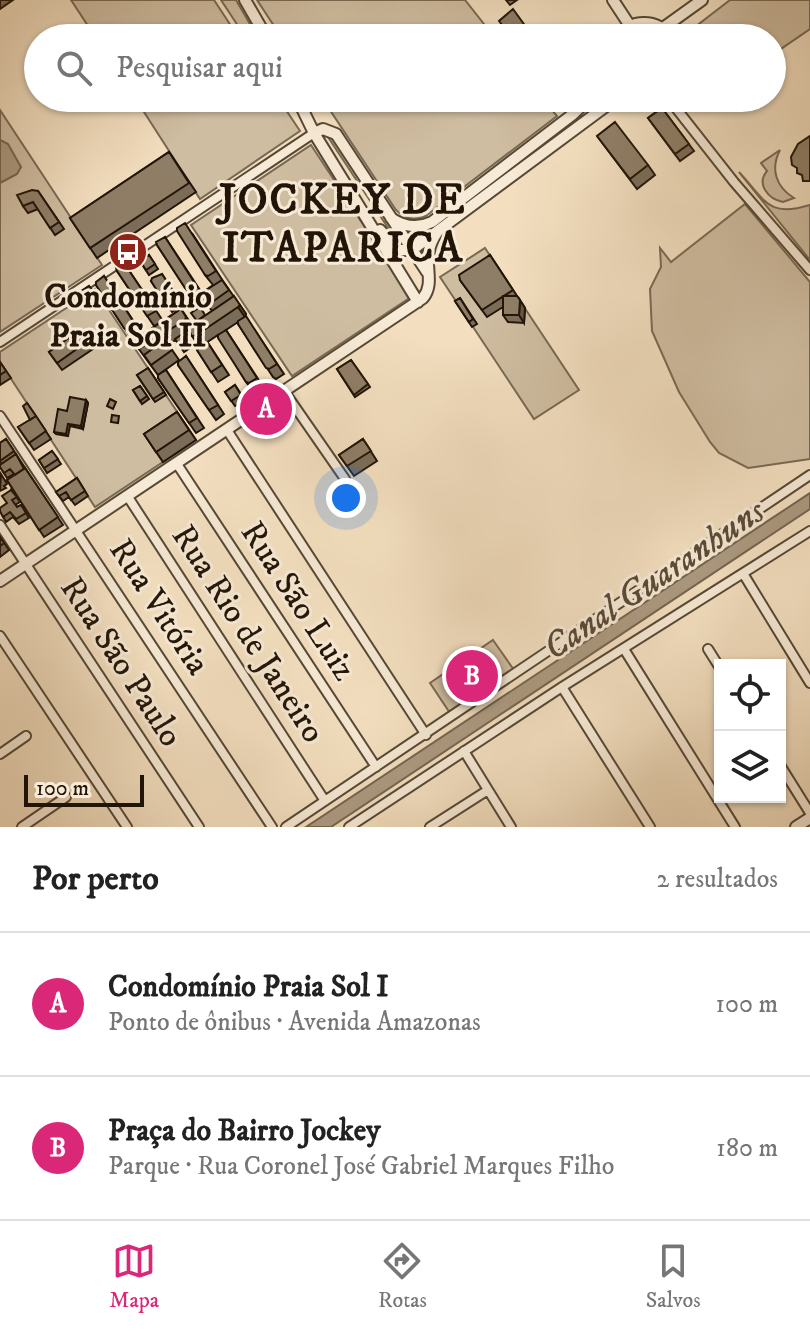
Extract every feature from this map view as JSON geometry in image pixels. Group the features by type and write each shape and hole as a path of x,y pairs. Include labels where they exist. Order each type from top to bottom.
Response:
{"street":[{"path":"245,0 259,24"},
{"path":"613,0 629,24"},
{"path":"669,24 702,0"},
{"path":"304,112 418,302"},
{"path":"391,218 413,226 432,222 575,112"},
{"path":"356,201 394,247 404,252 412,250 598,112"},
{"path":"679,112 810,270"},
{"path":"0,342 323,129 336,134 427,272"},
{"path":"0,581 418,302 429,288 428,250 438,231"},
{"path":"284,391 345,479"},
{"name":"Rua Vitória","path":"0,416 272,827"},
{"path":"227,430 426,735"},
{"name":"Rua São Luiz","path":"177,464 376,767"},
{"path":"286,827 810,475"},
{"name":"Rua Rio de Janeiro","path":"128,497 325,801"},
{"name":"Rua São Paulo","path":"0,525 199,827"},
{"path":"349,827 562,687 810,531"},
{"path":"744,575 810,683"},
{"path":"0,636 127,827"},
{"path":"624,649 735,827"},
{"path":"708,649 714,659"},
{"path":"562,687 650,827"},
{"path":"0,754 26,736"},
{"path":"464,751 511,827"},
{"path":"786,775 810,816 796,827"},
{"path":"430,827 488,790"},
{"path":"22,827 66,797"}],"shaded area":[{"path":"71,0 214,0 230,24 87,24"},
{"path":"221,0 236,0 250,24 237,24"},
{"path":"257,0 465,0 484,24 273,24"},
{"path":"730,0 810,0 810,29 786,45 786,24 699,24"},
{"path":"0,110 102,265 0,332"},
{"path":"144,112 287,112 300,131 200,199"},
{"path":"331,112 554,112 557,116 426,216 414,219 396,210"},
{"path":"328,137 332,138 403,245 398,243"},
{"path":"0,140 8,144 21,167 17,174 0,183"},
{"path":"311,145 411,297 292,376 191,225"},
{"path":"780,150 775,164 776,177 783,189 794,198 783,202 765,190 763,181 767,171 761,163"},
{"path":"739,172 762,199 776,208 796,209 810,205 810,260"},
{"path":"745,204 810,282 810,459 748,468 719,453 679,392 652,331 650,289 661,267 660,248 671,262"},
{"path":"485,248 579,390 534,419 440,277"},
{"path":"95,289 196,440 95,507 0,362 0,352"},
{"path":"810,493 810,509 331,827 306,827"},
{"path":"493,640 514,670 450,713 430,683"}],"building":[{"path":"513,9 524,24 501,24 499,21"},
{"path":"656,112 665,112 689,144 675,154 648,118"},
{"path":"615,122 648,165 630,179 597,136"},
{"path":"810,136 810,181 803,181 802,175 792,165 791,157 798,144"},
{"path":"169,152 189,183 90,248 70,218"},
{"path":"38,191 59,222 50,228 33,202 23,206 17,195"},
{"path":"185,223 216,271 208,276 177,231"},
{"path":"165,237 196,285 188,290 157,245 156,242"},
{"path":"149,255 155,264 146,270 140,261"},
{"path":"490,255 513,290 482,310 459,275"},
{"path":"124,263 156,311 147,316 117,271 116,268"},
{"path":"162,274 176,296 165,303 151,281"},
{"path":"104,276 135,324 127,330 96,285"},
{"path":"222,280 229,290 208,305 200,294"},
{"path":"89,286 95,294 86,300 80,292"},
{"path":"234,296 240,305 238,307 192,336 187,328"},
{"path":"503,296 517,296 520,300 519,315 503,315"},
{"path":"460,298 473,319 469,322 455,301"},
{"path":"200,307 205,315 197,321 191,313"},
{"path":"181,309 185,320 139,349 133,341"},
{"path":"246,316 277,364 269,369 238,324"},
{"path":"80,330 88,341 57,363 49,352"},
{"path":"226,330 257,378 249,383 218,338"},
{"path":"184,333 190,341 181,347 175,339"},
{"path":"165,340 172,350 151,365 144,355"},
{"path":"205,343 222,365 211,372 197,350"},
{"path":"186,356 218,405 209,410 178,365"},
{"path":"351,360 368,384 354,395 337,369"},
{"path":"148,368 164,392 153,399 137,375"},
{"path":"166,370 197,418 189,423 158,378"},
{"path":"235,385 241,395 231,401 225,392"},
{"path":"140,386 147,396 140,401 133,390"},
{"path":"70,397 86,400 81,426 68,424 66,434 54,432 58,409 67,411"},
{"path":"110,399 116,402 113,409 107,406"},
{"path":"27,403 36,416 30,420 23,406"},
{"path":"177,412 189,430 156,452 144,434"},
{"path":"112,415 119,416 118,423 111,422"},
{"path":"36,416 46,431 29,443 18,427"},
{"path":"6,439 14,451 0,461 0,443"},
{"path":"363,439 371,451 347,466 339,455"},
{"path":"52,451 58,459 44,468 39,460"},
{"path":"16,454 24,469 15,475 10,469 4,473 0,465"},
{"path":"25,468 58,517 39,530 7,480"},
{"path":"77,478 85,491 71,500 66,492 59,496 56,492"},
{"path":"11,490 17,497 12,500 17,507 21,505 26,513 16,519 10,512 3,517 0,511 7,503 2,496"}],"place":[{"name":"Condomínio Praia Sol II","path":"128,252"},
{"name":"Condomínio Praia Sol I","path":"266,409"},
{"name":"Praça do Bairro Jockey","path":"472,676"}],"district":[{"name":"JOCKEY DE ITAPARICA","path":"343,225"}],"water label":[{"name":"Canal Guaranhuns","path":"654,580"}]}
